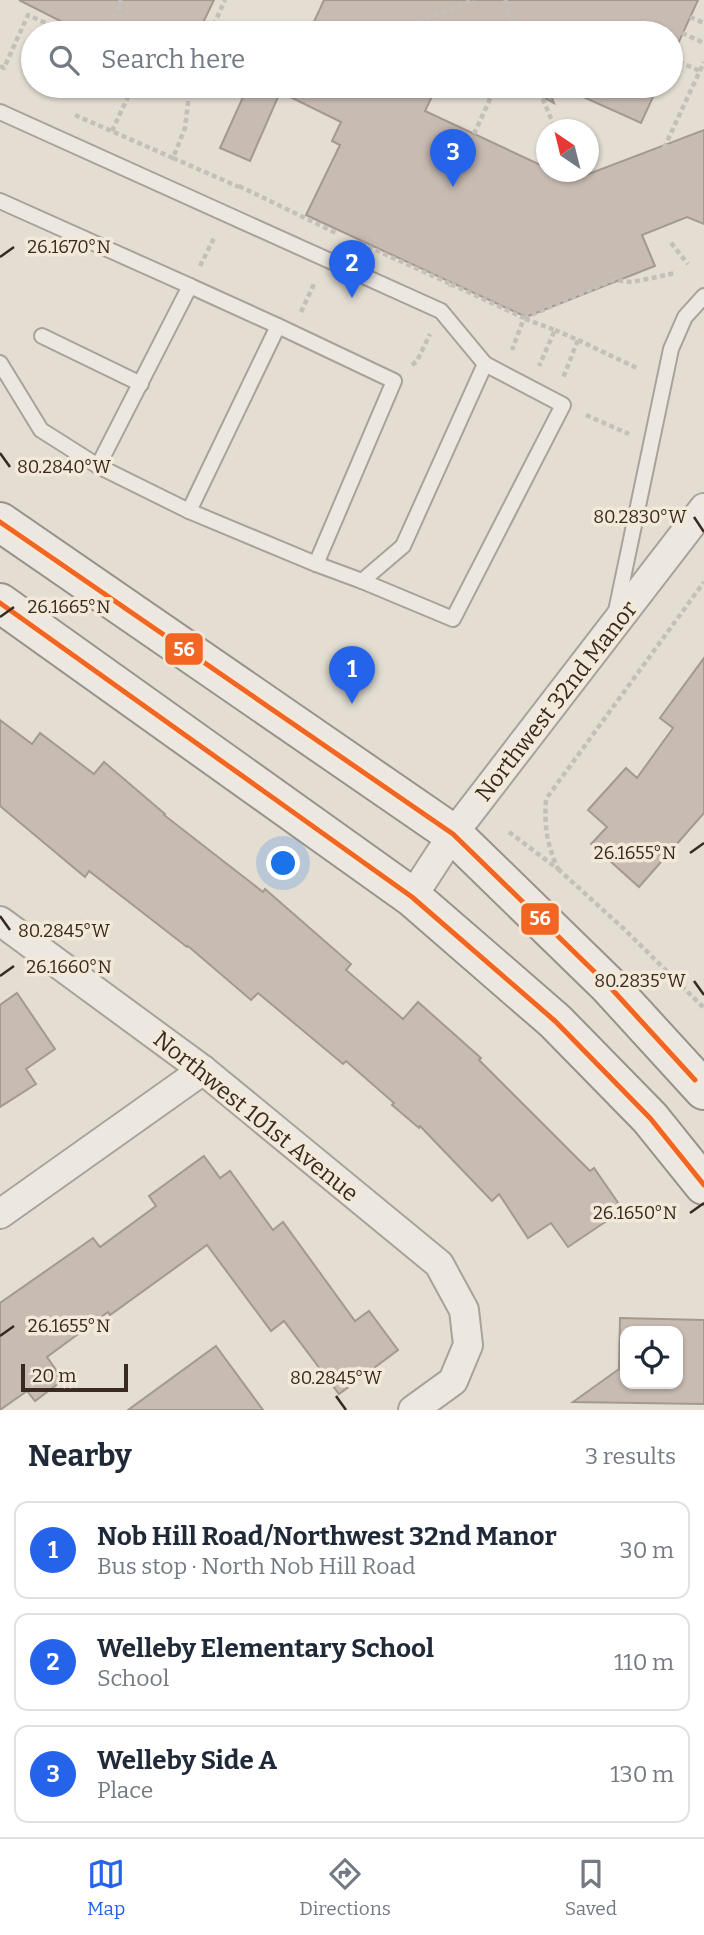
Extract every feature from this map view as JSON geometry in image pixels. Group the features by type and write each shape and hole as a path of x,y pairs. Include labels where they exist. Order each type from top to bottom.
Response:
{"main road":[{"path":"0,522 464,821 704,1090"},
{"path":"0,603 412,897 555,1021 650,1118 704,1185"}],"street":[{"name":"Northwest 32nd Manor","path":"412,897 464,821 704,508"},
{"name":"Northwest 101st Avenue","path":"0,921 203,1070 439,1264 464,1310 468,1345 453,1381 413,1410"},
{"path":"0,1214 203,1070"}],"lane":[{"path":"0,112 441,311 485,363 559,402 453,619 189,511 98,466 41,430 0,363"},
{"path":"0,201 394,381 316,564"},
{"path":"98,466 190,286"},
{"path":"613,626 671,349 685,317 704,296"},
{"path":"189,511 278,326"},
{"path":"42,336 141,384"},
{"path":"362,581 403,546 485,363"}],"path":[{"path":"111,21 121,0"},
{"path":"215,21 225,0"},
{"path":"420,21 474,0"},
{"path":"505,0 513,21"},
{"path":"118,7 131,14"},
{"path":"26,21 29,15 42,21"},
{"path":"690,17 704,23"},
{"path":"0,66 4,68 21,32"},
{"path":"683,33 704,43"},
{"path":"664,148 704,62"},
{"path":"683,63 700,71"},
{"path":"112,131 127,98"},
{"path":"74,114 173,158 186,128 187,98"},
{"path":"474,134 490,98"},
{"path":"541,98 551,119"},
{"path":"671,243 688,264"},
{"path":"608,270 613,280"},
{"path":"516,379 511,350 524,318 613,280 632,282 676,273"},
{"path":"451,284 639,369"},
{"path":"529,387 555,330"},
{"path":"578,340 559,402 630,435"},
{"path":"558,869 549,849 545,818 546,799 704,582"},
{"path":"464,821 558,869 704,1008"}],"building":[{"path":"19,0 214,0 204,21 60,21"},
{"path":"324,0 698,0 683,33 683,21 314,21"},
{"path":"243,98 278,98 250,161 220,148"},
{"path":"292,98 431,98 425,111 536,163 536,182 599,182 599,170 704,130 704,224 687,217 642,235 655,266 526,317 306,215 340,145 332,141 341,122"},
{"path":"586,98 652,98 641,123"},
{"path":"704,658 704,813 639,887 591,844 607,827 588,810 626,768 637,778 673,728 660,718"},
{"path":"0,720 32,744 40,733 94,774 104,762 164,815 263,892 265,889 351,964 346,970 403,1019 418,1002 481,1058 479,1060 590,1171 594,1168 623,1210 568,1247 551,1223 528,1238 499,1194 492,1201 420,1126 419,1128 392,1105 394,1103 346,1061 343,1064 258,993 251,1000 188,946 89,871 85,877 0,806"},
{"path":"17,993 55,1049 26,1069 36,1084 0,1107 0,1005"},
{"path":"204,1156 220,1178 230,1171 273,1230 283,1222 355,1321 369,1311 398,1350 339,1394 284,1321 271,1331 207,1245 47,1357 63,1380 35,1401 27,1391 0,1410 0,1303 93,1238 100,1247 156,1206 149,1196"},
{"path":"620,1318 704,1320 704,1404 573,1402 619,1369"},
{"path":"216,1346 263,1410 128,1410"}],"transit line":[{"name":"56","path":"0,522 453,834 609,986 695,1080"},
{"name":"56","path":"0,603 412,897 555,1021 650,1118 704,1185"}],"place":[{"name":"Welleby Side A","path":"453,187"},
{"name":"Welleby Elementary School","path":"352,298"},
{"name":"Nob Hill Road/Northwest 32nd Manor","path":"352,704"}]}
